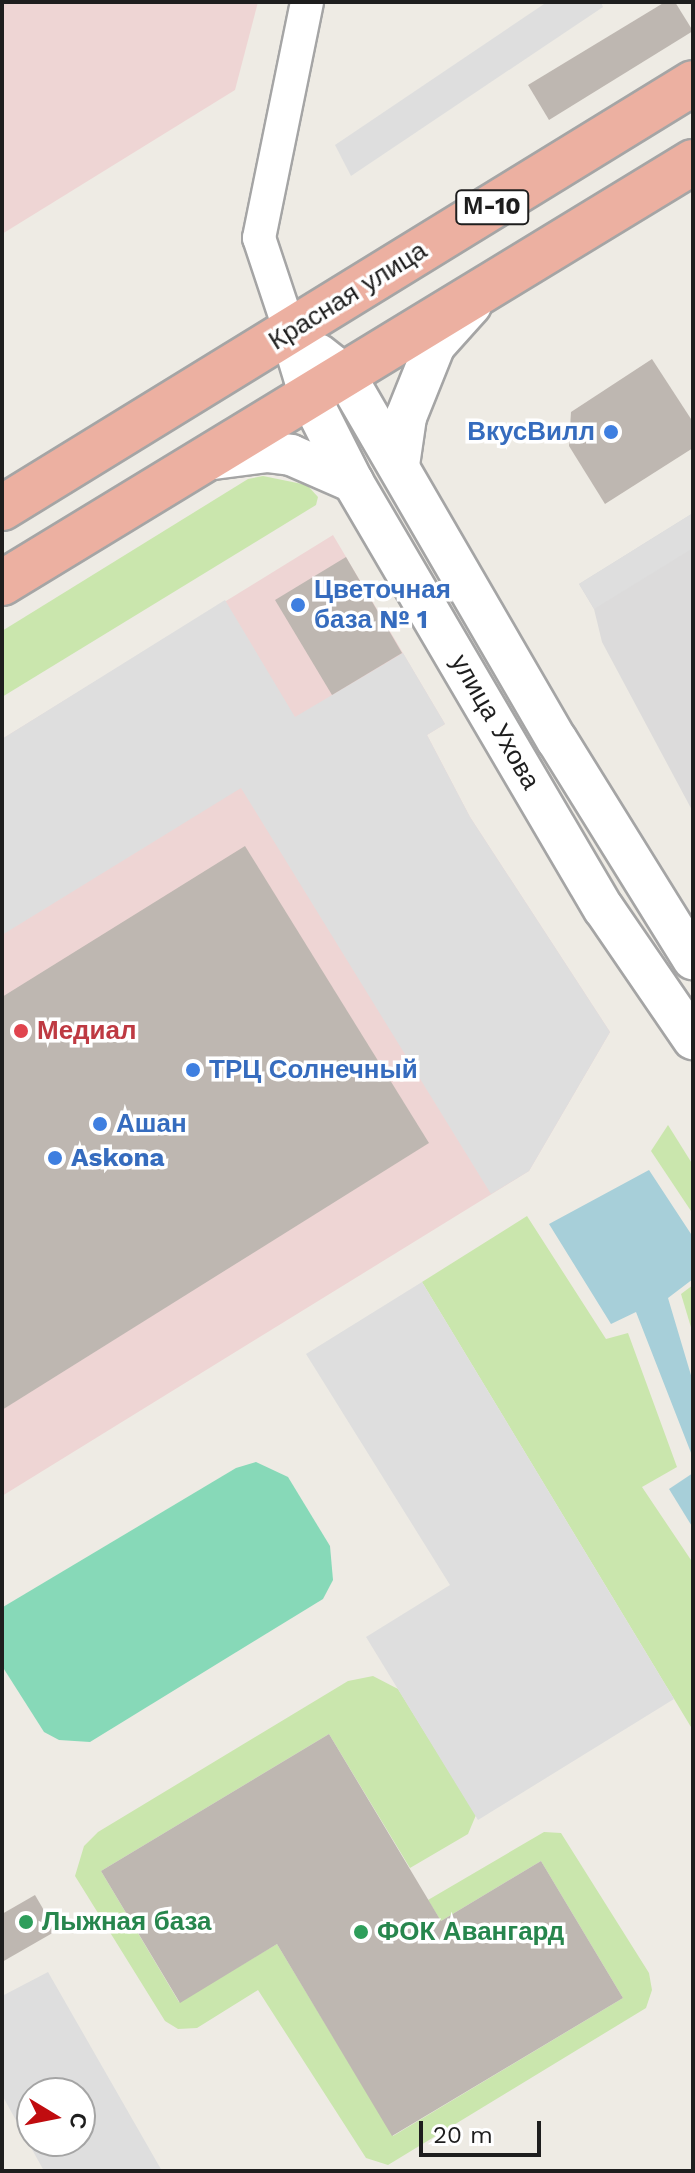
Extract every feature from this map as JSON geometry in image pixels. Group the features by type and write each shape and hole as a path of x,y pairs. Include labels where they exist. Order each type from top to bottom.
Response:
{"highway":[{"name":"Красная улица","path":"2,508 693,83"},
{"name":"М-10","path":"2,583 693,162"}],"street":[{"path":"307,2 259,238 290,331 327,386"},
{"path":"399,465 406,417 435,345 495,283"},
{"name":"улица Ухова","path":"327,386 399,465 557,740 693,959"},
{"name":"улица Ухова","path":"327,386 353,482 604,909 693,1039"},
{"path":"206,460 291,455 353,482"}],"shaded area":[{"path":"2,2 258,2 235,90 2,234"},
{"path":"547,2 601,2 603,7 351,176 335,145"},
{"path":"693,513 693,812 602,642 594,609 579,584"},
{"path":"693,513 693,548 594,609 579,584"},
{"path":"333,535 445,724 427,735 470,817 610,1032 529,1171 2,1496 2,739"},
{"path":"225,600 295,717 403,653 445,724 427,735 470,817 610,1032 529,1171 491,1194 241,788 2,935 2,739"},
{"path":"422,1282 674,1699 478,1820 366,1637 450,1585 306,1354"},
{"path":"48,1972 162,2171 44,2171 36,2157 96,2157 96,2077 16,2077 16,2120 2,2095 2,1996"}],"green space":[{"path":"263,476 307,485 318,497 316,505 2,697 2,631 248,479"},
{"path":"668,1125 693,1165 693,1214 651,1151"},
{"path":"527,1216 606,1339 628,1333 677,1467 642,1487 693,1563 691,1727 422,1282"},
{"path":"693,1285 693,1334 681,1294"},
{"path":"256,1462 288,1477 330,1546 333,1580 323,1599 90,1742 59,1740 44,1732 2,1666 3,1607 236,1468"},
{"path":"373,1676 398,1689 476,1815 468,1834 410,1868 329,1734 101,1871 179,2002 277,1944 393,2136 623,1998 541,1861 441,1921 428,1900 544,1832 561,1833 649,1973 652,1990 646,2008 388,2165 366,2158 258,1990 197,2028 178,2029 165,2021 75,1876 84,1846 98,1832 348,1681"}],"water":[{"path":"649,1170 693,1237 693,1279 668,1298 693,1382 693,1458 636,1312 611,1324 549,1224"},
{"path":"693,1473 693,1528 669,1489"}],"building":[{"path":"665,2 675,2 693,31 549,120 528,85"},
{"path":"652,359 693,422 693,448 605,504 569,446 571,412"},
{"path":"346,557 402,653 332,695 275,600"},
{"name":"ТРЦ Солнечный","path":"245,846 429,1143 2,1410 2,997"},
{"name":"ФОК Авангард","path":"329,1734 441,1921 541,1861 623,1998 392,2136 277,1944 180,2003 101,1871"},
{"name":"Лыжная база","path":"35,1895 56,1931 2,1962 2,1914"}],"place":[{"name":"ВкусВилл","path":"611,432"},
{"name":"Цветочная база № 1","path":"298,605"},
{"name":"Медиал","path":"21,1031"},
{"name":"ТРЦ Солнечный","path":"193,1070"},
{"name":"Ашан","path":"100,1124"},
{"name":"Askona","path":"55,1158"},
{"name":"Лыжная база","path":"26,1922"},
{"name":"ФОК Авангард","path":"361,1932"}]}
